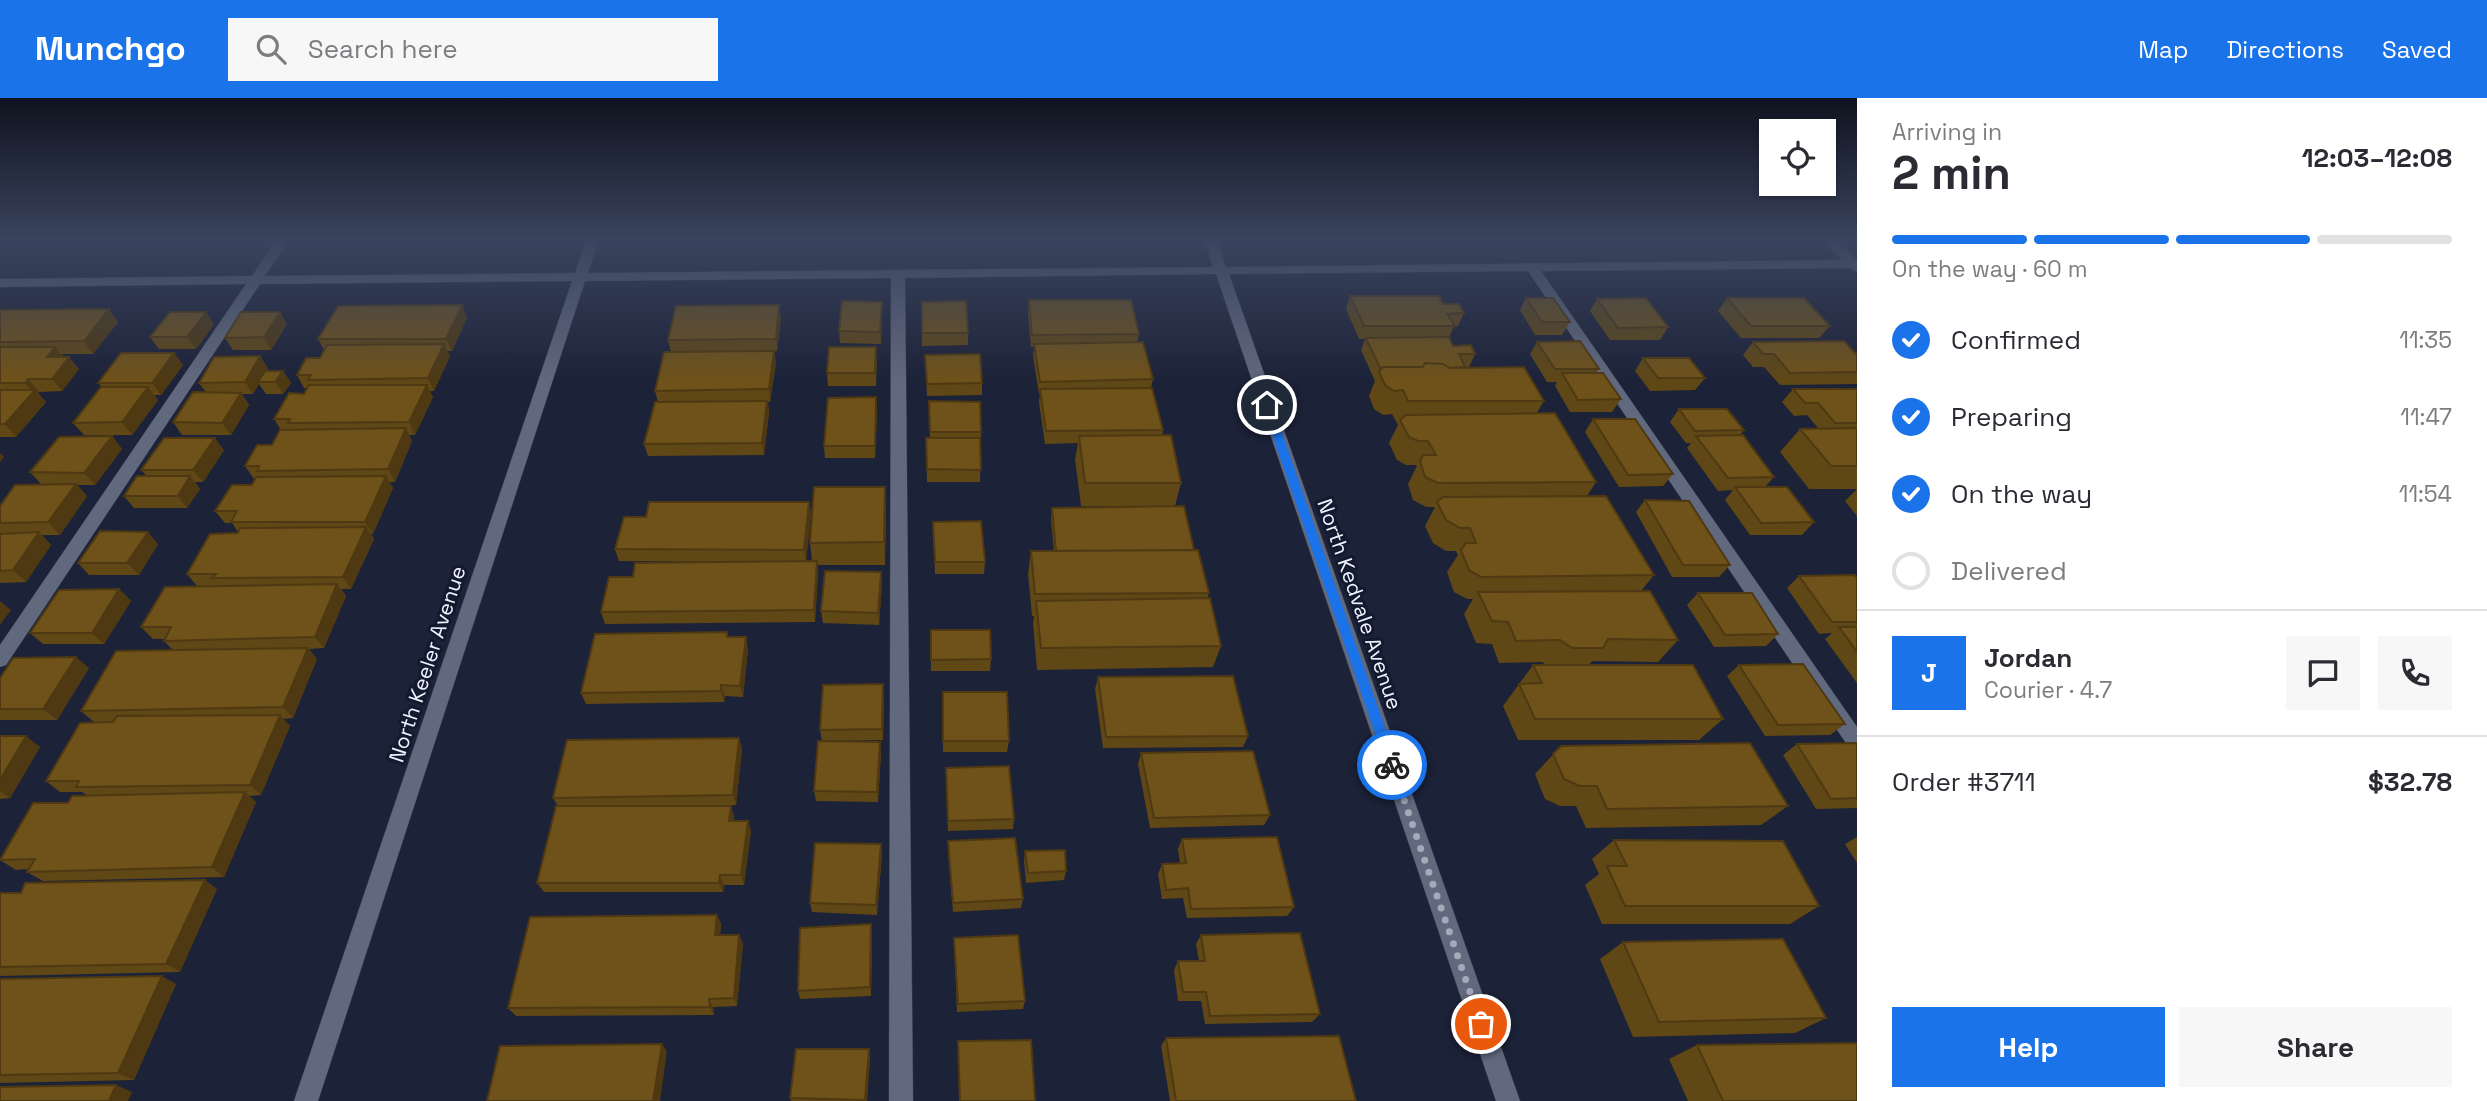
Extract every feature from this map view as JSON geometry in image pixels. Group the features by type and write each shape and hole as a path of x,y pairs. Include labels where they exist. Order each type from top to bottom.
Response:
{"street":[{"path":"0,660 251,288"},
{"name":"North Keeler Avenue","path":"306,1101 576,288"},
{"path":"898,288 901,1101"},
{"name":"North Kedvale Avenue","path":"1227,288 1508,1101"},
{"path":"1546,288 1857,743"}],"building":[{"path":"1350,296 1439,296 1443,304 1459,304 1464,313 1447,314 1455,326 1364,326"},
{"path":"1526,298 1553,298 1570,322 1542,322"},
{"path":"1646,298 1668,327 1618,328 1597,299"},
{"path":"1727,298 1804,298 1830,326 1751,326"},
{"path":"1029,300 1131,300 1139,334 1032,335"},
{"path":"842,301 882,302 880,332 839,331"},
{"path":"966,301 968,333 922,333 922,302"},
{"path":"462,305 446,339 318,339 338,306"},
{"path":"779,305 776,339 668,340 676,306"},
{"path":"109,309 84,341 0,342 0,310"},
{"path":"170,312 206,312 187,337 150,337"},
{"path":"241,312 280,312 264,337 225,338"},
{"path":"1449,337 1453,346 1471,345 1475,354 1459,354 1465,367 1450,368 1443,364 1425,363 1423,367 1380,368 1366,338"},
{"path":"1580,341 1599,369 1555,369 1537,342"},
{"path":"1844,341 1857,355 1857,372 1790,373 1774,354 1763,354 1753,342"},
{"path":"1143,342 1153,379 1040,382 1034,344"},
{"path":"444,344 428,378 308,380 311,375 297,375 306,358 320,358 327,345"},
{"path":"0,347 55,347 47,357 69,357 52,379 0,383"},
{"path":"829,347 876,347 875,373 827,373"},
{"path":"774,351 769,389 655,391 664,352"},
{"path":"121,353 174,353 152,383 98,383"},
{"path":"980,354 982,383 927,384 925,355"},
{"path":"260,356 245,382 199,383 214,357"},
{"path":"1643,358 1689,358 1705,378 1658,378"},
{"path":"1425,363 1443,364 1450,368 1524,367 1544,401 1408,401 1403,390 1394,391 1385,385 1379,372 1383,367 1423,367"},
{"path":"265,371 283,371 275,382 258,382"},
{"path":"1562,373 1603,373 1621,399 1578,400"},
{"path":"309,385 427,385 409,422 288,423 290,419 274,419 289,393 304,394"},
{"path":"101,387 148,387 122,422 73,423"},
{"path":"1152,388 1163,430 1046,431 1040,389"},
{"path":"1793,389 1857,389 1857,423 1835,423 1818,403 1805,403"},
{"path":"0,390 35,390 5,424 0,424"},
{"path":"193,392 241,393 222,423 173,422"},
{"path":"876,397 875,446 824,446 828,398"},
{"path":"767,401 762,443 644,444 655,402"},
{"path":"929,401 980,402 981,432 930,432"},
{"path":"1679,409 1727,409 1744,430 1695,431"},
{"path":"1555,413 1596,482 1438,483 1425,477 1420,461 1423,455 1436,455 1428,441 1409,437 1400,420 1406,415"},
{"path":"1593,419 1635,419 1673,474 1628,475"},
{"path":"406,428 388,469 257,471 259,466 245,466 257,445 272,445 280,430"},
{"path":"1857,428 1857,466 1831,466 1800,429"},
{"path":"1171,435 1181,483 1085,483 1079,436"},
{"path":"1743,435 1774,477 1728,478 1696,436"},
{"path":"112,436 84,473 30,472 59,437"},
{"path":"164,438 215,438 193,470 141,470"},
{"path":"926,438 980,438 981,470 927,469"},
{"path":"137,476 190,476 178,496 124,496"},
{"path":"386,476 365,522 231,522 237,511 215,511 232,485 252,485 256,477"},
{"path":"76,484 48,522 0,523 0,506 15,485"},
{"path":"814,487 885,487 884,542 810,543"},
{"path":"1735,487 1787,487 1814,522 1761,523"},
{"path":"1606,496 1654,575 1481,577 1469,570 1461,550 1466,543 1476,543 1470,528 1460,528 1446,520 1437,502 1443,497"},
{"path":"1645,500 1689,501 1730,565 1683,565"},
{"path":"649,502 809,502 804,550 615,549 624,517 646,517"},
{"path":"1184,506 1194,550 1056,551 1052,508"},
{"path":"981,521 985,562 935,562 933,522"},
{"path":"366,527 343,577 212,578 216,574 187,574 210,534 238,533 240,528"},
{"path":"100,531 148,532 127,563 78,563"},
{"path":"39,532 13,570 0,571 0,534"},
{"path":"1198,550 1209,593 1035,594 1031,551"},
{"path":"817,561 814,610 601,612 609,577 633,577 635,563"},
{"path":"825,571 881,572 878,613 821,611"},
{"path":"1855,575 1857,622 1832,622 1799,576"},
{"path":"337,584 315,637 164,641 171,627 141,627 165,587"},
{"path":"119,589 92,633 30,633 59,590"},
{"path":"1650,591 1678,640 1608,639 1603,648 1572,648 1560,640 1516,641 1508,622 1492,621 1478,592"},
{"path":"1698,593 1752,593 1778,634 1725,635"},
{"path":"1210,598 1221,646 1041,648 1036,601"},
{"path":"1839,627 1857,627 1857,652"},
{"path":"931,630 990,630 991,659 931,660"},
{"path":"727,632 727,637 746,637 740,686 721,685 721,691 581,693 595,634"},
{"path":"308,648 283,707 81,711 116,651"},
{"path":"76,657 43,709 0,709 0,678 13,658"},
{"path":"1803,664 1845,724 1778,725 1739,665"},
{"path":"1533,665 1693,665 1723,719 1535,719 1519,684 1542,683"},
{"path":"1233,676 1248,736 1106,737 1098,677"},
{"path":"883,684 882,729 820,730 823,685"},
{"path":"943,692 1007,692 1009,741 943,741"},
{"path":"280,715 250,785 76,787 79,781 46,781 80,723 113,722 117,716"},
{"path":"0,736 26,736 0,780"},
{"path":"739,738 733,795 553,798 567,740"},
{"path":"818,741 880,742 877,792 814,791"},
{"path":"1750,743 1788,806 1607,809 1597,786 1580,786 1564,779 1553,754 1561,746"},
{"path":"1857,743 1857,798 1831,799 1797,744"},
{"path":"1253,751 1270,815 1154,818 1141,753"},
{"path":"1009,766 1014,819 948,821 946,768"},
{"path":"245,792 212,867 27,872 35,859 0,860 33,803 68,803 72,796"},
{"path":"556,806 731,806 729,821 748,821 741,875 720,875 719,883 537,883"},
{"path":"1277,837 1294,907 1191,909 1188,888 1166,890 1162,864 1186,863 1182,839"},
{"path":"1015,838 1023,899 953,903 948,841"},
{"path":"1614,840 1783,841 1819,906 1625,906 1607,866 1627,866"},
{"path":"815,843 881,844 876,905 810,903"},
{"path":"1065,850 1066,871 1028,873 1025,851"},
{"path":"205,880 166,964 0,967 0,893 21,893 25,883"},
{"path":"717,915 715,935 739,935 734,998 709,999 710,1007 508,1008 530,917"},
{"path":"871,924 870,987 798,991 800,928"},
{"path":"1300,933 1320,1014 1210,1016 1206,992 1183,992 1178,961 1205,961 1201,935"},
{"path":"1018,935 1025,1001 958,1004 954,938"},
{"path":"1783,939 1826,1018 1659,1022 1623,942"},
{"path":"162,976 118,1073 0,1075 0,979"},
{"path":"1339,1036 1356,1101 1176,1101 1166,1038"},
{"path":"1031,1040 1035,1101 960,1101 958,1041"},
{"path":"1857,1043 1857,1101 1723,1101 1697,1045"},
{"path":"662,1044 653,1101 487,1101 500,1046"},
{"path":"796,1049 869,1049 865,1100 790,1098"},
{"path":"116,1085 109,1101 0,1101 0,1087"}],"way so far":[{"path":"1392,765 1481,1024"}],"route":[{"path":"1267,405 1392,765"}]}
